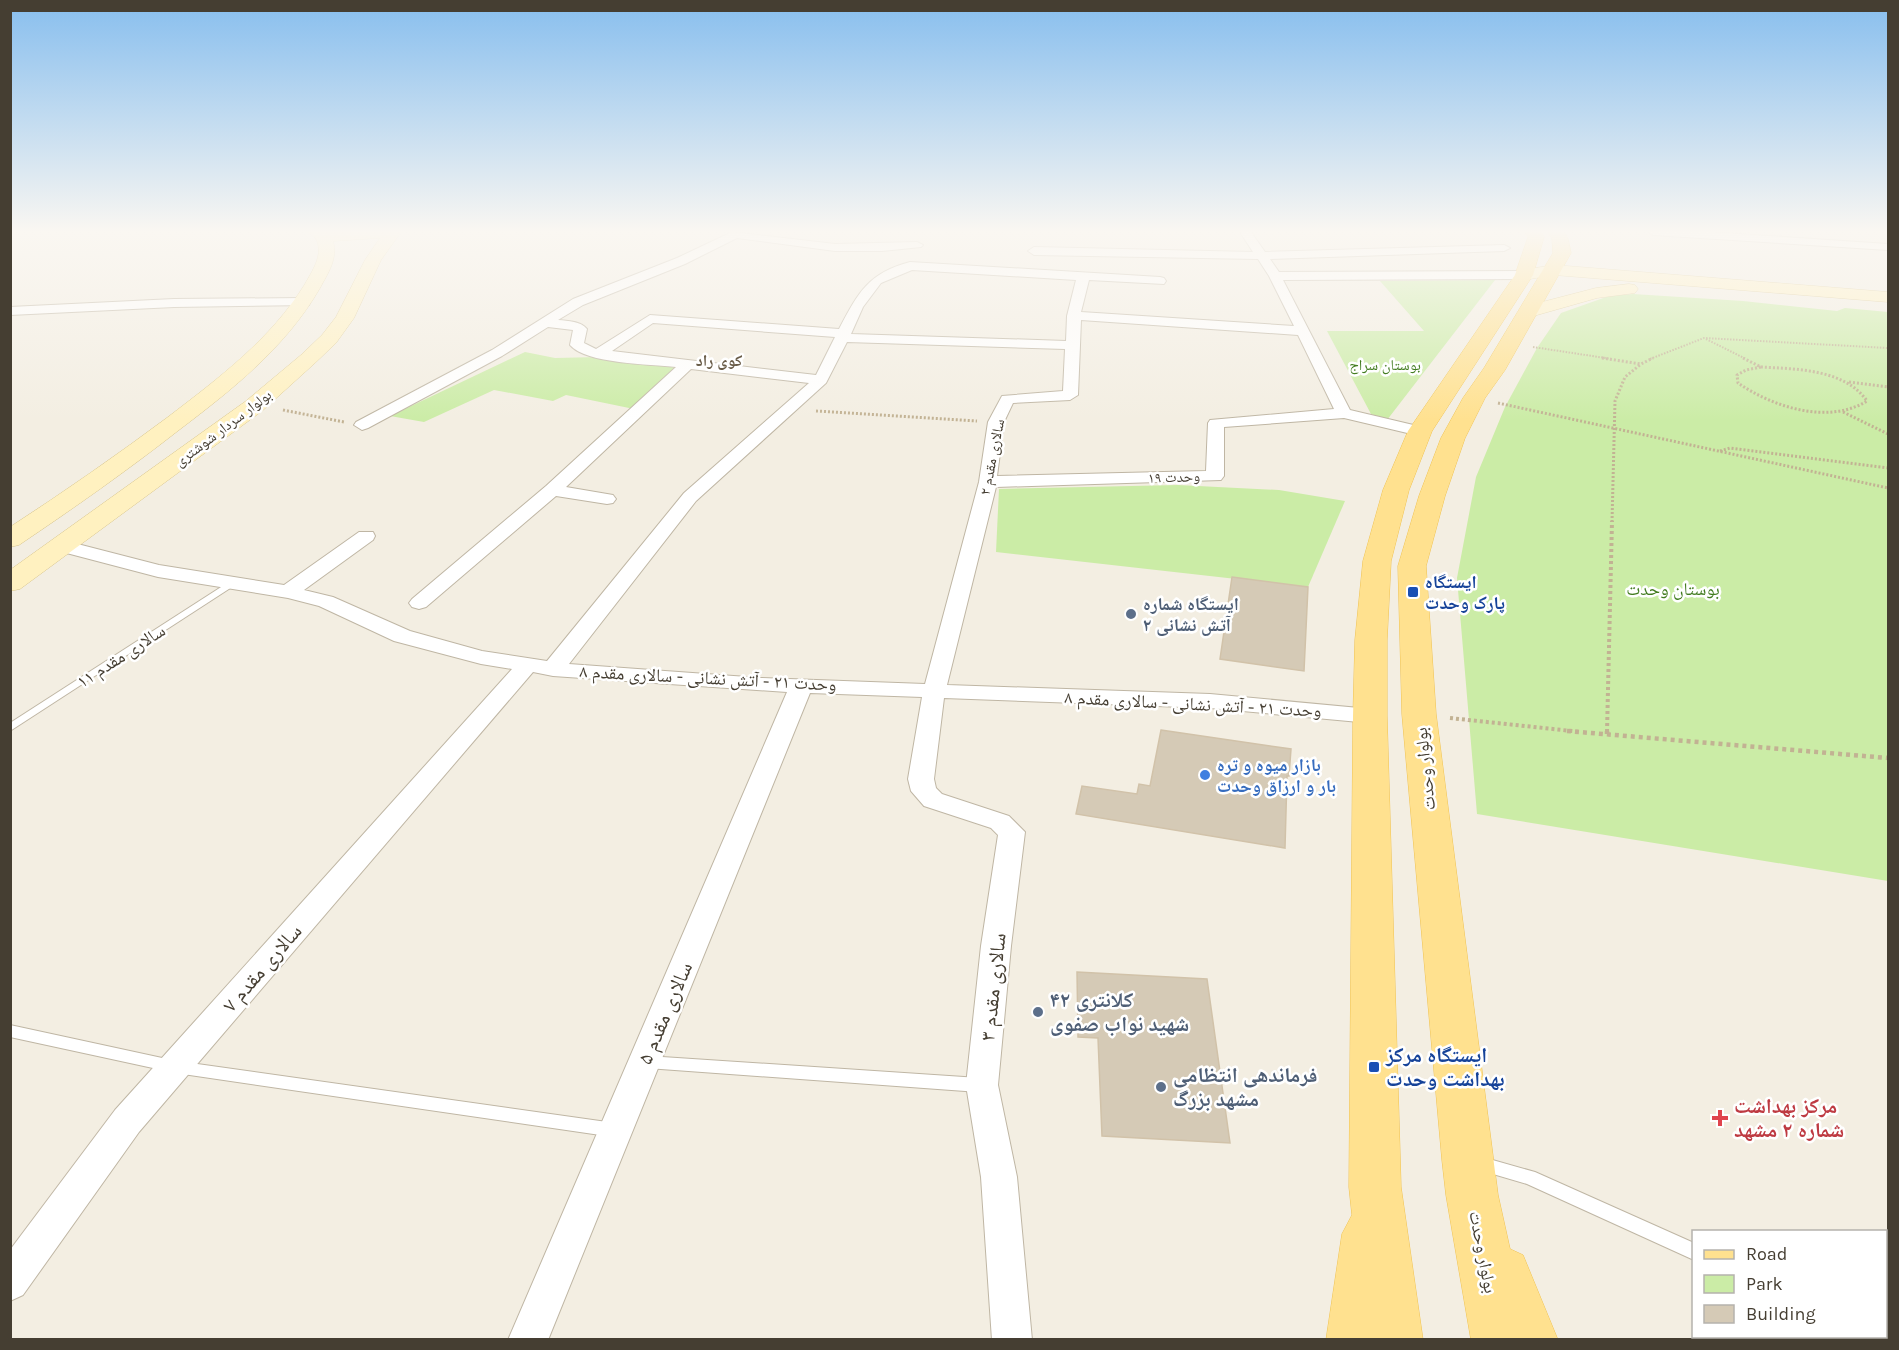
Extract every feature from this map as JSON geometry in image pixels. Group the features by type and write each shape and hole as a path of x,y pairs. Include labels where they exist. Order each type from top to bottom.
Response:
{"main road":[{"name":"بولوار وحدت","path":"1394,1340 1375,1187 1370,716 1371,640 1377,561 1396,490 1420,431 1514,295"},
{"name":"بولوار وحدت","path":"1500,1340 1470,1177 1419,714 1414,645 1413,566 1432,496 1454,438 1474,398 1530,311 1531,295"},
{"path":"1470,1177 1529,1340"},
{"path":"1355,1340 1375,1187"}],"street":[{"name":"بولوار سردار شوشتری","path":"10,539 143,448 219,388 284,329 308,295"},
{"name":"بولوار سردار شوشتری","path":"10,583 254,406 329,339 345,318 356,295"},
{"path":"362,425 497,353 578,302 596,295"},
{"path":"548,323 575,326 580,329 578,345 598,354 821,380 857,307 866,295"},
{"name":"سالاری مقدم ۲","path":"934,691 988,482 996,422 1007,399 1070,395 1074,316 1079,295"},
{"path":"1282,295 1303,331 1344,413 1420,431"},
{"path":"1530,311 1589,295"},
{"path":"1769,295 1888,306"},
{"path":"1852,295 1888,297"},
{"path":"13,318 45,309 174,303 304,302"},
{"path":"1074,316 1303,331"},
{"path":"598,354 647,320 656,318 843,336 1072,345"},
{"path":"419,603 552,490 688,364"},
{"name":"سالاری مقدم ۷","path":"10,1282 127,1121 540,667 690,497 821,380"},
{"name":"وحدت ۱۹","path":"988,482 1215,476 1216,423 1344,413"},
{"path":"552,490 607,499"},
{"path":"288,592 366,536"},
{"name":"وحدت ۲۱ - آتش نشانی - سالاری مقدم ۸","path":"62,546 158,571 288,592 326,601 402,636 481,657 540,667 739,684 874,687 1210,701 1370,716"},
{"name":"سالاری مقدم ۵","path":"528,1340 801,686"},
{"name":"سالاری مقدم ۳","path":"934,691 921,779 924,791 933,800 1000,822 1012,832 996,945 982,1085 999,1177 1012,1340"}],"lane":[{"name":"سالاری مقدم ۱۱","path":"10,728 232,583"},
{"path":"10,1031 176,1067 615,1130"},
{"path":"645,1062 982,1085"},
{"path":"1470,1177 1528,1177 1692,1251"}],"path":[{"path":"1607,735 1615,401 1625,377 1641,364 1662,353 1704,338 1888,348"},
{"path":"1704,338 1761,367"},
{"path":"1511,343 1641,364"},
{"path":"1843,381 1864,394 1867,401 1859,408 1820,411 1776,403 1748,392 1738,383 1737,375 1746,370 1761,367 1811,372 1843,381 1888,387"},
{"path":"1474,398 1888,488"},
{"path":"279,409 362,425"},
{"path":"786,409 996,422"},
{"path":"1842,411 1888,434"},
{"path":"1719,451 1730,448 1888,468"},
{"path":"1419,714 1607,735 1888,758"}],"green space":[{"name":"بوستان سراج","path":"1392,295 1483,295 1387,420 1371,414 1327,331 1424,331"},
{"name":"بوستان وحدت","path":"1649,295 1743,301 1837,311 1845,308 1888,312 1888,881 1477,814 1457,578 1476,477 1505,407 1537,348 1561,313 1609,296"},
{"path":"525,352 555,358 598,357 678,368 634,409 566,395 553,401 494,390 424,422 390,416"},
{"path":"1178,485 1279,490 1345,501 1308,587 996,552 999,489"}],"building":[{"path":"1232,577 1308,587 1304,671 1220,659"},
{"path":"1161,730 1291,749 1289,776 1287,776 1285,848 1076,814 1082,786 1137,794 1139,784 1150,786"},
{"name":"فرماندهی انتظامی مشهد بزرگ","path":"1077,972 1207,979 1230,1143 1102,1136 1098,1038 1078,1037"}],"place":[{"name":"ایستگاه پارک وحدت","path":"1413,592"},
{"name":"ایستگاه شماره ۲ آتش نشانی","path":"1131,614"},
{"name":"بازار میوه و تره بار و ارزاق وحدت","path":"1205,775"},
{"name":"کلانتری ۴۲ شهید نواب صفوی","path":"1038,1012"},
{"name":"ایستگاه مرکز بهداشت وحدت","path":"1374,1067"},
{"name":"فرماندهی انتظامی مشهد بزرگ","path":"1161,1087"},
{"name":"مرکز بهداشت شماره ۲ مشهد","path":"1720,1118"}],"district":[{"name":"کوی راد","path":"719,360"}]}
